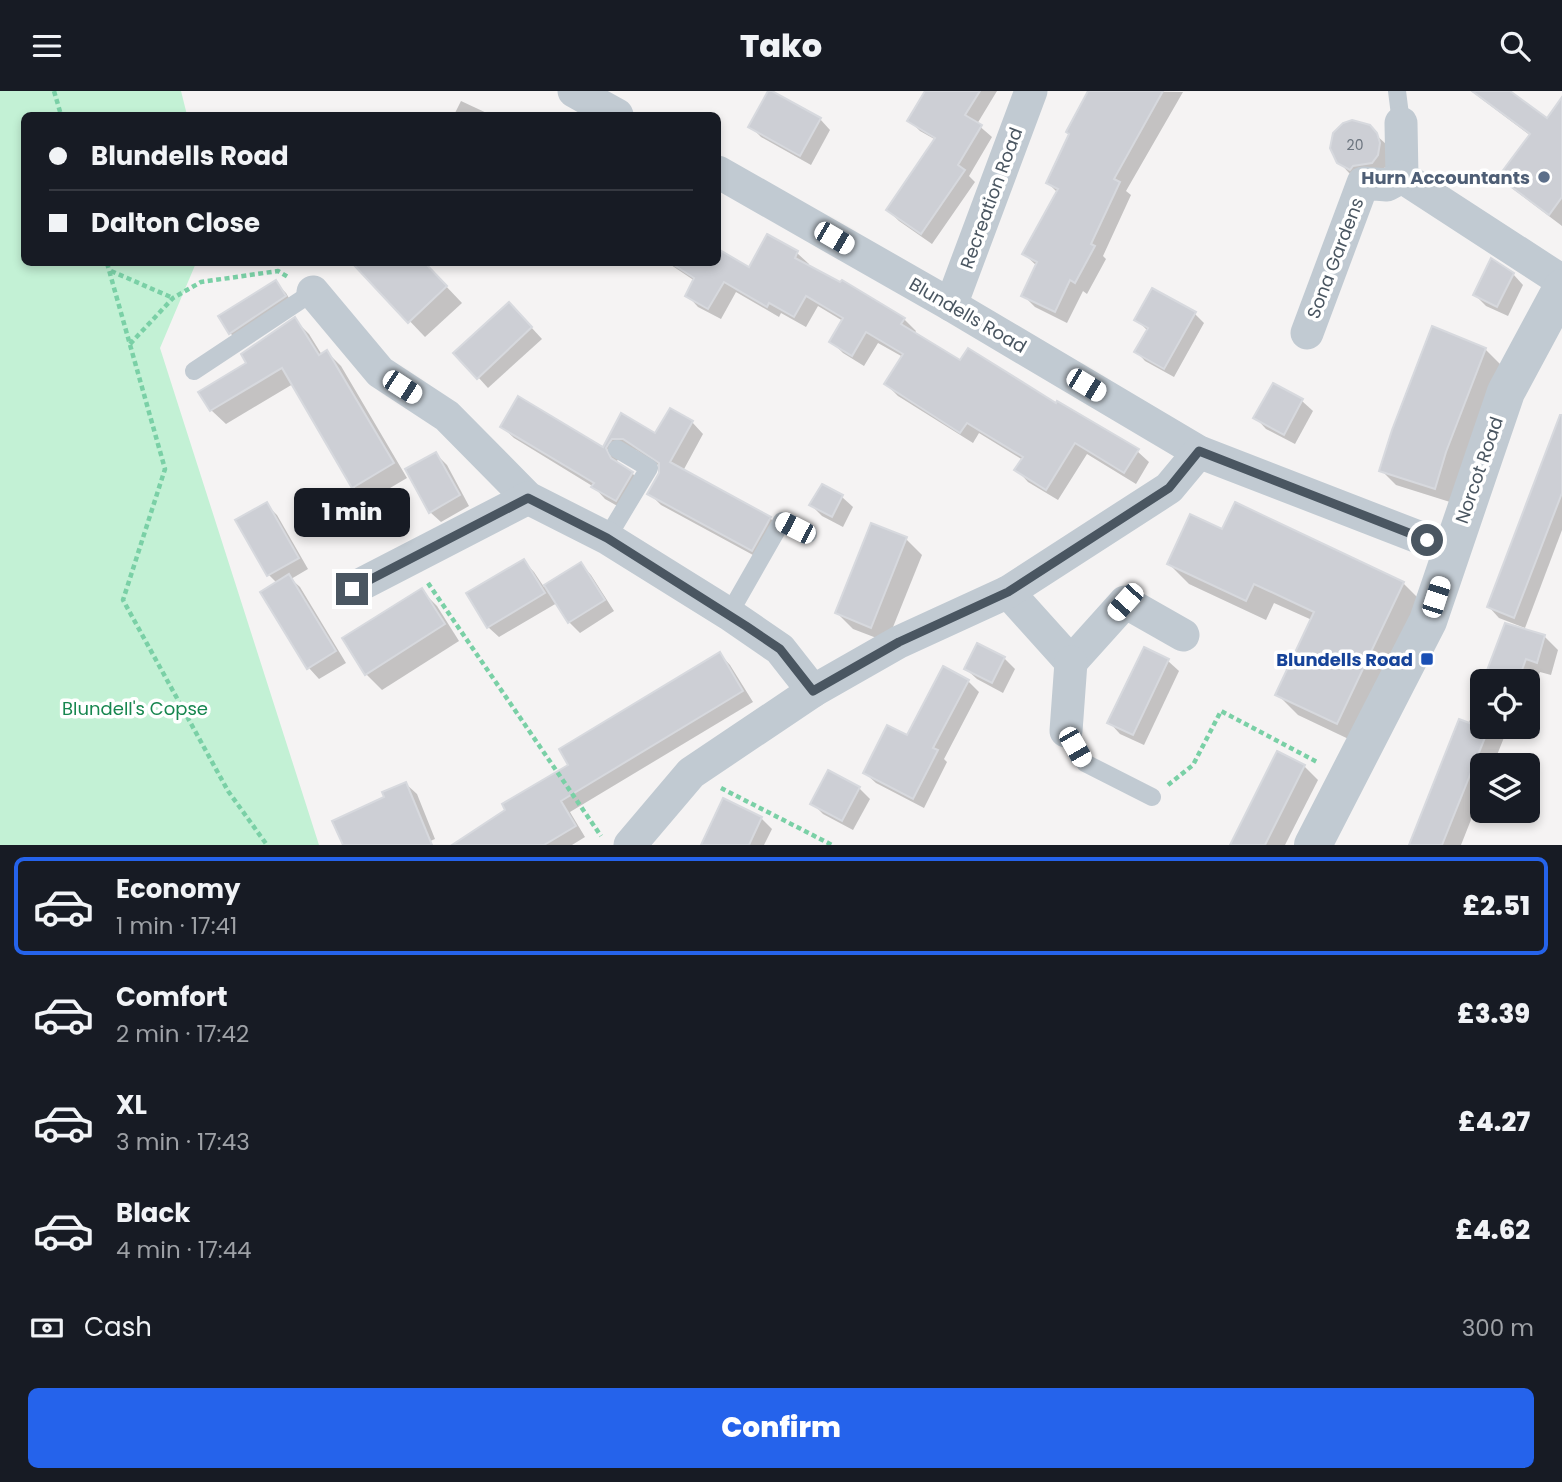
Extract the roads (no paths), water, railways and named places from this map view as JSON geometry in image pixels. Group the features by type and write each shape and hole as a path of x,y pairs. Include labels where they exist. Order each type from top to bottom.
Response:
{"street":[{"path":"574,91 612,112"},
{"name":"Recreation Road","path":"951,305 1031,91"},
{"path":"1401,123 1402,177 1562,281"},
{"name":"Blundells Road","path":"721,174 1199,451 1452,550"},
{"name":"Sona Gardens","path":"1307,333 1363,183 1387,185 1402,177"},
{"name":"Norcot Road","path":"1314,845 1428,621 1506,392 1562,288"},
{"path":"313,292 380,372 447,416 528,498 607,538 729,614 780,649 813,691"},
{"path":"630,845 691,773 813,691 899,642 1008,592 1169,488 1199,451"},
{"path":"352,589 528,498"},
{"path":"1008,592 1071,662"},
{"path":"1066,730 1071,662 1125,602 1184,635"}],"lane":[{"path":"1397,91 1401,123"},
{"path":"194,371 313,292"},
{"path":"607,538 649,468 617,449"},
{"path":"729,614 782,521 808,534"},
{"path":"1066,730 1085,763 1152,797"}],"place":[{"name":"Hurn Accountants","path":"1544,177"},
{"name":"Blundells Road","path":"1427,659"}],"park label":[{"name":"Blundell's Copse","path":"135,708"}]}
